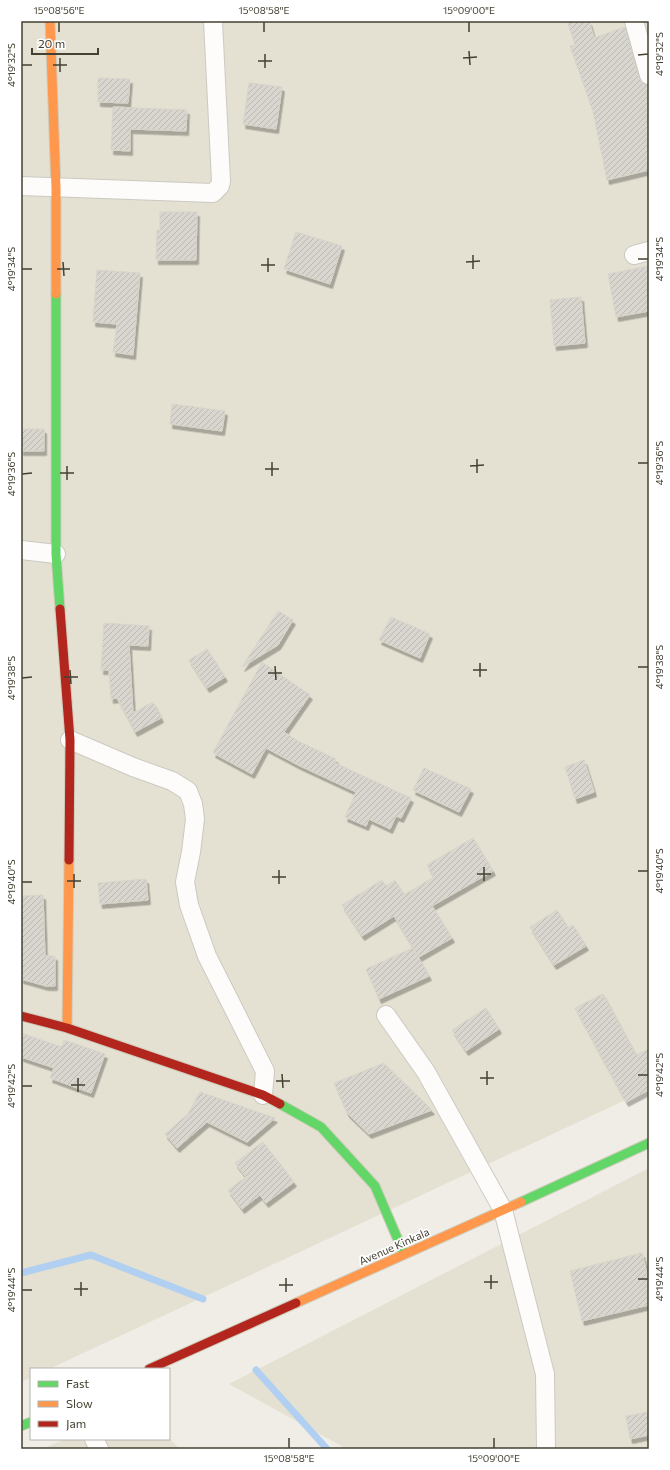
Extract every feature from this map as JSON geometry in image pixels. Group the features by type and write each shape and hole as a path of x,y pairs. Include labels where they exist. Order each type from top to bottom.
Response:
{"street":[{"path":"50,21 56,188 56,554 70,740 67,1028"},
{"path":"21,186 213,193 217,191 221,181 213,21"},
{"path":"634,21 649,75"},
{"path":"21,550 56,554"},
{"path":"70,740 133,767 172,781 188,791 193,804 195,818 191,852 185,882 189,905 207,956 264,1071 264,1095"},
{"path":"386,1015 426,1072 503,1210 544,1374 546,1449"},
{"path":"21,1016 67,1028 264,1095 321,1128 375,1186 404,1254"},
{"name":"Avenue Kinkala","path":"151,1368 649,1143"},
{"path":"94,1440 99,1449"}],"shaded area":[{"path":"21,21 649,21 649,1089 51,1368 30,1368 30,1378 21,1382"},
{"path":"649,1168 649,1449 347,1449 229,1384"},
{"path":"170,1439 180,1449 42,1449 63,1440"}],"building":[{"path":"567,21 589,21 594,38 625,27 639,78 642,83 649,85 649,170 607,180 593,111 570,46 575,45"},
{"path":"98,78 130,79 128,103 98,102"},
{"path":"249,83 282,87 276,129 243,124"},
{"path":"113,107 187,110 186,131 130,129 130,151 111,150"},
{"path":"160,212 197,212 196,260 156,260 157,230 160,231"},
{"path":"296,232 342,246 330,284 284,269"},
{"path":"649,266 649,311 616,317 608,274"},
{"path":"97,270 140,273 133,355 113,352 117,324 93,322"},
{"path":"581,297 585,343 554,346 550,300"},
{"path":"172,404 225,411 222,431 170,424"},
{"path":"21,429 44,429 44,451 21,451"},
{"path":"278,611 293,620 278,645 242,667"},
{"path":"391,617 430,634 420,658 379,640"},
{"path":"104,623 149,626 148,646 129,645 133,713 153,702 161,718 135,732 117,698 111,699 109,670 101,670"},
{"path":"207,649 225,677 207,688 189,660"},
{"path":"262,662 310,695 284,732 298,741 336,759 335,763 411,798 401,818 396,816 390,829 369,819 366,826 345,817 356,792 298,765 266,748 252,774 213,753"},
{"path":"584,760 594,792 575,799 565,767"},
{"path":"424,768 471,789 459,812 413,790"},
{"path":"473,838 493,871 432,906 452,938 419,957 394,916 362,936 342,905 382,880 386,886 395,880 404,895 434,877 427,865"},
{"path":"146,879 148,900 100,904 98,883"},
{"path":"43,895 45,956 55,956 55,986 46,986 21,979 21,896"},
{"path":"557,910 568,928 573,925 586,946 554,965 530,927"},
{"path":"413,948 429,976 379,999 366,969"},
{"path":"603,994 636,1055 649,1049 649,1090 626,1102 575,1008"},
{"path":"486,1008 499,1029 466,1051 452,1030"},
{"path":"21,1033 62,1047 64,1040 105,1054 91,1093 50,1078 54,1068 21,1057"},
{"path":"384,1063 432,1110 369,1134 347,1113 334,1083"},
{"path":"200,1092 275,1118 247,1142 207,1122 177,1148 165,1134 188,1114"},
{"path":"263,1142 294,1182 266,1203 260,1195 242,1209 228,1190 246,1177 235,1163"},
{"path":"642,1253 649,1282 649,1305 582,1321 570,1271"},
{"path":"649,1412 649,1435 630,1439 626,1416"}],"waterway":[{"path":"21,1273 91,1255 203,1299"},
{"path":"256,1370 327,1449"}],"traffic: fast":[{"path":"56,294 56,554 60,609"},
{"path":"280,1104 321,1127 375,1186 404,1254"},
{"path":"521,1202 649,1143"},
{"path":"21,1426 30,1422"}],"traffic: slow":[{"path":"50,21 56,188 56,294"},
{"path":"67,1028 69,860"},
{"path":"296,1303 521,1202"}],"traffic: jam":[{"path":"60,609 70,740 69,860"},
{"path":"21,1016 67,1028 263,1095 280,1104"},
{"path":"151,1368 296,1303"}]}
